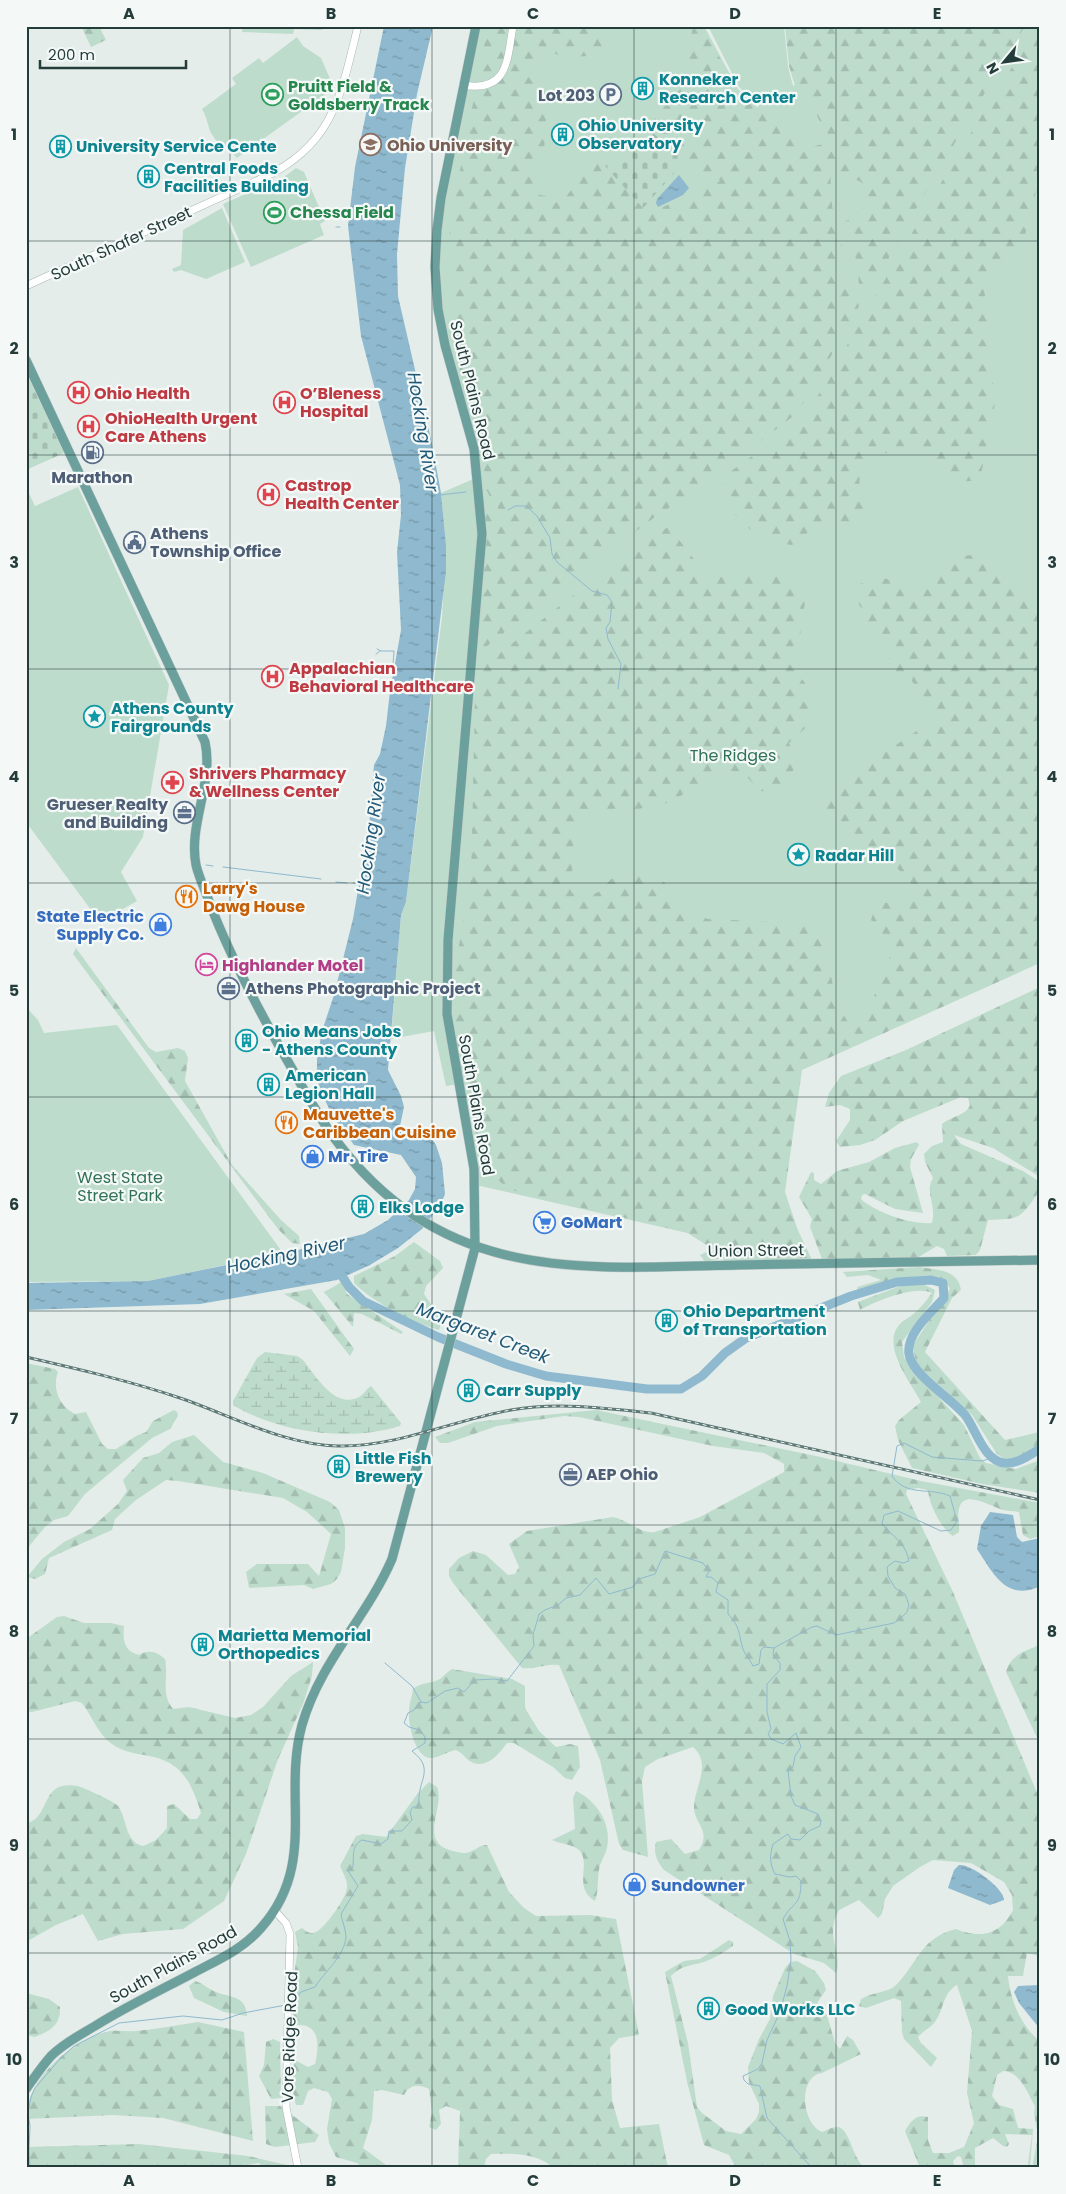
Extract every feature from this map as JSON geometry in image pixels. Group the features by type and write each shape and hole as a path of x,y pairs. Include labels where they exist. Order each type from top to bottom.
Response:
{"main road":[{"name":"South Plains Road","path":"26,2089 51,2056 67,2043 120,2011 228,1955 261,1928 285,1891 296,1849 296,1764 303,1723 332,1658 380,1584 392,1559 475,1248 474,1169 452,1051 446,990 448,940 482,534 474,449 445,345 438,309 435,267 441,198 476,26"},
{"name":"Union Street","path":"26,360 205,742 207,766 196,834 195,858 198,871 225,941 255,1002 326,1127 352,1160 392,1198 445,1234 475,1248 542,1264 590,1267 973,1263 1040,1260"}],"street":[{"name":"South Shafer Street","path":"26,286 265,177 295,160 317,139 336,106 358,26"},
{"path":"464,85 486,86 500,78 504,69 513,26"},
{"name":"Vore Ridge Road","path":"274,1910 286,1923 290,1934 286,2108 298,2168"}],"green space":[{"path":"81,26 99,26 106,40 91,47"},
{"path":"243,26 329,26 321,30 294,29 293,34 242,32"},
{"name":"The Ridges","path":"476,26 704,26 738,89 757,107 759,106 739,87 708,26 784,26 788,66 793,86 899,26 1040,26 1040,953 733,1093 814,1264 724,1265 723,1258 713,1249 688,1233 476,1185 458,1084 446,1086 434,1031 391,1039 401,915 406,902 442,617 446,545 441,493 478,477 445,345 437,230"},
{"path":"488,26 510,26 500,73 492,82 476,85"},
{"path":"516,26 606,26 605,42 600,52 585,56 539,53 529,63 528,76 532,81 539,80 547,96 544,152 535,170 532,188 540,195 559,198 530,211 524,216 517,229 517,236 525,219 566,197 588,166 601,159 605,166 650,213 720,181 713,175 700,172 695,165 685,161 651,130 649,125 682,86 693,26 702,26 721,60 713,64 733,103 744,98 811,153 807,148 835,141 824,130 811,103 795,86 789,66 785,26 1025,26 933,179 863,304 856,260 844,222 860,214 869,194 862,183 849,178 845,181 830,166 818,158 830,168 832,206 842,243 839,265 843,279 851,286 859,306 808,397 792,417 702,486 655,517 601,557 483,649 474,651 482,503 487,501 489,515 499,513 496,500 492,500 486,489 485,473 455,349 449,227 476,90 488,87 504,75 508,67"},
{"path":"1038,26 1040,26 1040,189 1036,191 1024,238 1017,255 1009,263 982,275 990,331 990,368 996,398 980,480 956,481 948,479 938,471 919,447 900,449 879,456 870,461 864,468 860,476 860,486 867,501 861,519 852,522 825,524 810,531 792,545 769,540 759,535 742,523 722,495 727,474 805,418 960,150"},
{"name":"Pruitt Field & Goldsberry Track","path":"297,37 303,46 321,58 334,88 237,158 213,136 202,109 236,84 232,78 259,58 263,63"},
{"path":"651,131 685,161 643,208 605,166 635,148"},
{"name":"Chessa Field","path":"296,168 304,172 325,221 320,224 324,235 251,267 223,204 284,177"},
{"path":"222,208 245,262 206,279 181,270 174,272 172,269 181,265 183,230"},
{"path":"26,372 64,453 26,470"},
{"name":"Athens County Fairgrounds","path":"26,487 35,506 78,487 169,685 143,837 121,872 137,901 100,922 26,822"},
{"path":"669,527 708,577 781,575 806,594 801,632 786,659 805,683 813,721 789,743 797,762 783,792 760,791 747,777 745,772 728,771 667,803 629,811 583,812 575,817 571,892 586,898 600,891 611,879 627,872 642,874 657,877 665,883 672,898 683,910 708,919 802,923 822,933 837,1005 852,1028 878,989 888,966 890,956 886,940 871,920 877,902 897,904 911,893 911,883 898,869 864,854 840,825 826,818 822,807 835,786 842,779 944,712 928,705 908,675 889,678 882,667 890,658 890,646 880,636 868,632 867,613 859,605 857,586 875,575 920,590 938,580 947,557 973,555 1001,569 1018,585 1031,609 1040,614 1040,963 802,1070 785,1192 807,1258 723,1258 705,1262 700,1255 713,1249 688,1233 528,1195 506,1188 485,1166 464,1089 453,1030 451,1002 454,973 471,879 475,698 481,668 644,539"},
{"path":"76,948 149,1048 156,1052 178,1048 185,1051 188,1058 185,1081 232,1165 281,1220 299,1236 300,1244 292,1243 278,1229 73,954"},
{"path":"1040,987 1040,1177 993,1148 954,1135 961,1144 1023,1171 1040,1182 1040,1188 1028,1207 1014,1218 988,1220 980,1250 976,1255 947,1256 944,1249 937,1246 917,1258 822,1259 810,1227 812,1219 799,1197 811,1172 814,1173 814,1180 821,1184 837,1171 869,1162 895,1148 917,1142 919,1145 911,1159 910,1167 923,1213 895,1209 865,1194 862,1195 861,1199 876,1209 895,1217 915,1222 932,1223 933,1210 930,1189 933,1178 925,1162 924,1154 932,1146 943,1142 942,1124 962,1114 970,1105 968,1098 961,1097 903,1121 875,1140 860,1145 840,1147 836,1141 850,1120 850,1109 840,1105 825,1107 829,1093 841,1076 906,1050"},
{"name":"West State Street Park","path":"26,1007 38,1020 44,1033 117,1025 283,1253 148,1281 26,1282"},
{"path":"414,1242 440,1261 443,1268 426,1286 424,1294 442,1320 439,1330 418,1323 394,1311 372,1298 354,1283 354,1276 395,1256"},
{"path":"919,1267 951,1274 956,1278 961,1290 952,1298 925,1352 1005,1440 1040,1432 1040,1446 1029,1453 1014,1458 1003,1458 997,1454 972,1415 916,1364 913,1345 950,1289 945,1281 931,1276 910,1277 858,1292 857,1287 881,1280 868,1275 847,1277 843,1272"},
{"path":"342,1282 347,1294 403,1332 401,1334 362,1314 354,1313 353,1327 324,1292"},
{"path":"908,1283 923,1284 935,1290 932,1302 902,1342 904,1357 909,1365 964,1425 980,1458 986,1463 1016,1469 1040,1460 1040,1493 982,1484 912,1468 898,1440 895,1426 899,1420 921,1402 895,1354 894,1334 900,1324 917,1311 932,1293 925,1291 906,1292 876,1302 860,1310 858,1302"},
{"path":"311,1289 354,1349 350,1356 314,1311 284,1294"},
{"path":"265,1352 297,1356 302,1359 325,1388 340,1398 348,1400 357,1398 371,1386 401,1423 400,1426 380,1431 337,1434 293,1428 251,1415 233,1405 233,1401 257,1358"},
{"path":"26,1363 55,1369 58,1372 56,1384 61,1401 69,1411 75,1414 86,1412 102,1444 108,1449 116,1449 146,1432 153,1421 174,1410 178,1416 170,1429 152,1438 85,1494 68,1516 54,1520 45,1527 26,1550"},
{"path":"596,1410 816,1456 921,1481 1040,1503 1040,1536 1030,1539 1023,1535 1019,1512 1003,1510 972,1499 962,1503 958,1512 959,1532 953,1536 944,1528 936,1516 928,1490 918,1488 907,1490 906,1494 953,1592 1040,1800 1040,1956 1027,1953 1023,1976 1008,1976 1011,1994 1018,2012 1027,2028 1040,2041 1040,2151 1038,2166 1034,2167 1033,2163 1038,2136 1034,2113 1035,2106 1019,2079 1009,2072 1003,2071 997,2075 992,2096 999,2105 1013,2109 1018,2128 1033,2129 1030,2166 1028,2164 1032,2135 1005,2134 1009,2144 1007,2147 993,2138 975,2148 975,2168 964,2168 961,2157 958,2156 953,2161 955,2168 920,2168 905,2131 914,2119 924,2116 928,2117 928,2140 933,2153 949,2153 964,2147 974,2123 967,2093 972,2031 957,1985 948,1993 934,2023 918,2037 921,2043 937,2058 931,2067 904,2039 901,2001 894,1998 866,2008 859,2006 861,1999 894,1987 922,1951 935,1938 956,1929 973,1934 989,1933 1002,1925 1013,1910 1012,1895 1004,1882 971,1863 933,1860 893,1886 885,1899 882,1914 878,1918 859,1900 839,1910 833,1928 838,1965 836,1973 824,1963 794,1954 664,1870 658,1860 655,1853 656,1842 671,1839 685,1854 699,1850 702,1843 703,1832 694,1812 702,1768 699,1753 693,1747 658,1759 645,1767 642,1781 648,1857 623,1850 619,1844 600,1760 559,1665 522,1668 453,1583 449,1576 449,1569 459,1558 473,1551 486,1555 508,1575 515,1574 519,1567 509,1544 527,1531 613,1517 644,1531 655,1532 700,1517 784,1472 784,1464 764,1453 713,1446 579,1417 564,1416 497,1426 448,1443 440,1443 435,1437 475,1422"},
{"path":"194,1435 223,1462 263,1473 330,1502 339,1510 345,1528 345,1548 341,1572 337,1579 331,1584 313,1589 304,1585 249,1588 246,1572 257,1564 308,1564 319,1576 331,1534 307,1512 283,1498 166,1480 136,1500 115,1519 112,1530 49,1558 45,1574 35,1579 27,1577 42,1559 64,1542 90,1529 118,1504 127,1491 123,1480 143,1458 159,1453 172,1442"},
{"path":"64,1616 84,1623 111,1623 124,1626 124,1640 130,1651 139,1655 153,1652 165,1659 166,1691 169,1703 173,1709 189,1707 235,1718 251,1715 263,1707 291,1676 313,1662 312,1676 303,1704 278,1759 246,1854 224,1901 183,1929 123,1934 98,1941 83,1914 56,1925 26,1942 26,1823 33,1821 37,1817 51,1793 56,1789 65,1785 77,1786 116,1804 132,1840 143,1846 156,1840 167,1828 167,1806 174,1804 190,1819 197,1819 201,1813 188,1781 175,1767 156,1758 120,1749 112,1744 101,1733 82,1703 75,1701 32,1712 26,1711 26,1639 57,1617"},
{"path":"1040,1645 1040,1744 1006,1672 1011,1661 1024,1652"},
{"path":"452,1669 512,1679 525,1686 525,1708 539,1731 556,1747 570,1744 578,1746 580,1767 572,1780 565,1778 553,1767 514,1743 507,1743 495,1757 480,1764 468,1760 456,1750 430,1758 420,1752 413,1739 409,1717 413,1689 419,1685 440,1679"},
{"path":"429,1782 437,1787 439,1795 434,1830 439,1844 449,1850 466,1853 487,1845 509,1892 524,1908 536,1916 590,1915 616,1919 639,2035 619,2038 610,2048 612,2100 620,2128 659,2124 668,2168 553,2168 540,2159 533,2157 491,2154 486,2159 484,2168 458,2168 460,2111 446,2106 439,2110 441,2124 436,2130 429,2127 432,2112 429,2089 415,2086 404,2095 382,2090 374,2091 372,2120 363,2148 390,2168 363,2168 357,2163 336,2157 329,2143 327,2129 332,2099 328,2092 314,2088 308,2091 303,2105 296,2105 292,2082 295,2060 308,2067 315,2064 317,2044 314,2032 305,2025 297,2025 293,2031 293,1983 298,1947 295,1932 302,1928 310,1933 320,1930 339,1905 346,1892 347,1885 340,1866 356,1836 363,1834 386,1837 418,1793"},
{"path":"576,1791 584,1795 596,1807 605,1822 607,1830 607,1848 598,1874 595,1901 588,1896 583,1883 584,1862 579,1850 573,1846 552,1840 575,1829 573,1798"},
{"path":"729,1940 733,1942 733,1946 723,1953 704,1962 682,1968 671,1976 688,2043 697,2107 726,2131 741,2134 756,2119 759,2112 759,2104 749,2083 748,2067 759,2039 770,2019 773,1996 785,1968 790,1962 797,1961 815,1971 824,1983 826,1990 817,2003 827,2015 835,2043 840,2049 847,2036 853,2040 861,2054 814,2076 809,2082 806,2091 806,2110 815,2127 822,2132 835,2127 841,2128 845,2132 857,2158 865,2168 736,2168 729,2155 704,2145 688,2086 665,1972 684,1961 700,1959"},
{"path":"195,1981 216,1992 237,1998 244,2004 247,2016 224,2012 194,1998 189,1986"},
{"path":"26,1993 49,1999 60,2007 59,2018 54,2026 35,2037 26,2035"},
{"path":"198,2022 244,2032 253,2141 163,2118 113,2115 26,2119 28,2104 33,2090 42,2077 52,2065 78,2044 109,2031 136,2031"},
{"path":"273,2039 280,2042 281,2098 271,2099 259,2076 264,2065 266,2042"},
{"path":"265,2106 280,2106 319,2135 315,2142 275,2147 266,2144"},
{"path":"139,2144 248,2156 287,2165 291,2168 266,2168 258,2163 248,2165 248,2168 26,2168 26,2147"}],"water":[{"name":"Hocking River","path":"384,26 433,26 417,94 405,168 397,254 398,296 431,439 441,493 446,545 446,571 406,902 401,915 388,1070 401,1096 404,1107 400,1126 403,1131 422,1134 432,1139 436,1145 442,1163 445,1194 441,1204 422,1229 398,1248 370,1265 337,1280 200,1304 26,1310 26,1283 148,1281 285,1253 364,1234 388,1220 409,1200 415,1189 416,1177 401,1155 354,1145 333,1117 317,1080 317,1059 322,1031 334,995 353,919 369,826 374,765 380,754 386,726 401,630 397,552 401,515 400,485 361,336 348,226 355,167"},
{"path":"679,175 689,188 683,195 658,207 657,199"},
{"path":"990,1512 1013,1515 1017,1537 1022,1542 1040,1538 1040,1586 1028,1590 1009,1588 1001,1582 988,1566 977,1549 981,1526"},
{"path":"959,1865 971,1868 986,1878 999,1890 1004,1900 990,1905 948,1888 954,1870"},
{"path":"1040,1985 1040,2029 1019,2003 1014,1992 1018,1986"}],"waterway":[{"name":"Hocking River","path":"440,495 466,492"},
{"path":"508,510 515,506 526,506 537,516 550,538 552,554 557,562 592,591 607,595 612,602 610,622 606,628 608,639 621,664 618,689"},
{"path":"377,649 381,651 394,651 393,664 396,666"},
{"path":"376,654 380,651"},
{"path":"206,865 213,866"},
{"path":"223,867 321,879"},
{"name":"Hocking River","path":"336,882 347,883"},
{"name":"Hocking River","path":"353,883 359,884"},
{"name":"Margaret Creek","path":"337,1268 349,1287 363,1301 438,1337 506,1364 546,1376 647,1389 681,1389 702,1376 725,1353 746,1338 851,1296 897,1282 931,1280 943,1283 944,1298 921,1323 912,1338 909,1346 912,1362 924,1378 965,1415 981,1444 991,1457 998,1461 1010,1463 1023,1459 1040,1449"},
{"path":"812,2168 767,2118 760,2086 748,2084 743,2076 758,2069 762,2063 767,2040 780,2012 791,1960 790,1941 783,1919 798,1900 801,1889 801,1881 796,1876 790,1877 775,1874 771,1859 773,1844 788,1834 791,1839 800,1840 809,1831 820,1826 821,1821 818,1814 795,1805 791,1796 788,1770 793,1767 795,1756 801,1747 796,1733 783,1744 771,1739 768,1734 771,1729 767,1712 767,1684 780,1670 780,1663 773,1655 774,1648 812,1627 817,1626 836,1635 894,1623 907,1612 909,1605 905,1594 895,1588 888,1576 887,1567 895,1561 903,1563 909,1561 905,1549 882,1524 884,1515 898,1511 941,1531 951,1530 957,1521 950,1496 904,1487 892,1476 897,1446 904,1443 932,1457 982,1461 992,1458"},
{"path":"292,2002 301,1992 315,1987 338,1957 345,1944 346,1934 341,1914 358,1886 348,1871 353,1867 356,1845 362,1840 381,1844 388,1839 389,1831 402,1831 412,1820 410,1812 413,1807 417,1807 419,1803 424,1770 423,1764 412,1751 425,1743 425,1737 420,1730 409,1727 404,1723 408,1713 414,1710 421,1702 427,1703 445,1691 458,1688 464,1692 475,1680 494,1679 507,1681 534,1646 533,1635 539,1614 558,1605 566,1598 580,1595 596,1578 609,1594 633,1587 639,1579 655,1574 665,1551 703,1563 709,1571 706,1577 711,1577 718,1583 716,1592 728,1600 728,1614 737,1627 743,1649 753,1666 759,1664 761,1650 764,1647 774,1648"},
{"path":"385,1663 412,1686 421,1702"},
{"path":"30,2168 30,2126 28,2113 31,2097 35,2088 74,2046 119,2023 183,2016 222,2020 243,2013 286,2005"}],"railway":[{"path":"26,1357 142,1386 180,1398 277,1435 318,1444 338,1446 382,1442 511,1410 546,1406 599,1408 651,1413 1040,1500"}],"place":[{"name":"Konneker Research Center","path":"643,88"},
{"name":"Pruitt Field & Goldsberry Track","path":"272,95"},
{"name":"Lot 203","path":"611,95"},
{"name":"Ohio University Observatory","path":"562,134"},
{"name":"Ohio University","path":"371,145"},
{"name":"University Service Cente","path":"60,146"},
{"name":"Central Foods Facilities Building","path":"148,177"},
{"name":"Chessa Field","path":"274,212"},
{"name":"Ohio Health","path":"78,393"},
{"name":"O’Bleness Hospital","path":"284,402"},
{"name":"OhioHealth Urgent Care Athens","path":"89,427"},
{"name":"Marathon","path":"92,453"},
{"name":"Castrop Health Center","path":"269,494"},
{"name":"Athens Township Office","path":"134,542"},
{"name":"Appalachian Behavioral Healthcare","path":"273,677"},
{"name":"Athens County Fairgrounds","path":"95,717"},
{"name":"Shrivers Pharmacy & Wellness Center","path":"173,782"},
{"name":"Grueser Realty and Building","path":"184,813"},
{"name":"Radar Hill","path":"799,855"},
{"name":"Larry's Dawg House","path":"187,897"},
{"name":"State Electric Supply Co.","path":"160,925"},
{"name":"Highlander Motel","path":"206,965"},
{"name":"Athens Photographic Project","path":"229,988"},
{"name":"Ohio Means Jobs - Athens County","path":"246,1040"},
{"name":"American Legion Hall","path":"269,1084"},
{"name":"Mauvette's Caribbean Cuisine","path":"287,1123"},
{"name":"Mr. Tire","path":"312,1156"},
{"name":"Elks Lodge","path":"363,1207"},
{"name":"GoMart","path":"545,1222"},
{"name":"Ohio Department of Transportation","path":"667,1320"},
{"name":"Carr Supply","path":"468,1390"},
{"name":"Little Fish Brewery","path":"339,1467"},
{"name":"AEP Ohio","path":"570,1474"},
{"name":"Marietta Memorial Orthopedics","path":"202,1644"},
{"name":"Sundowner","path":"635,1885"},
{"name":"Good Works LLC","path":"709,2009"}]}
